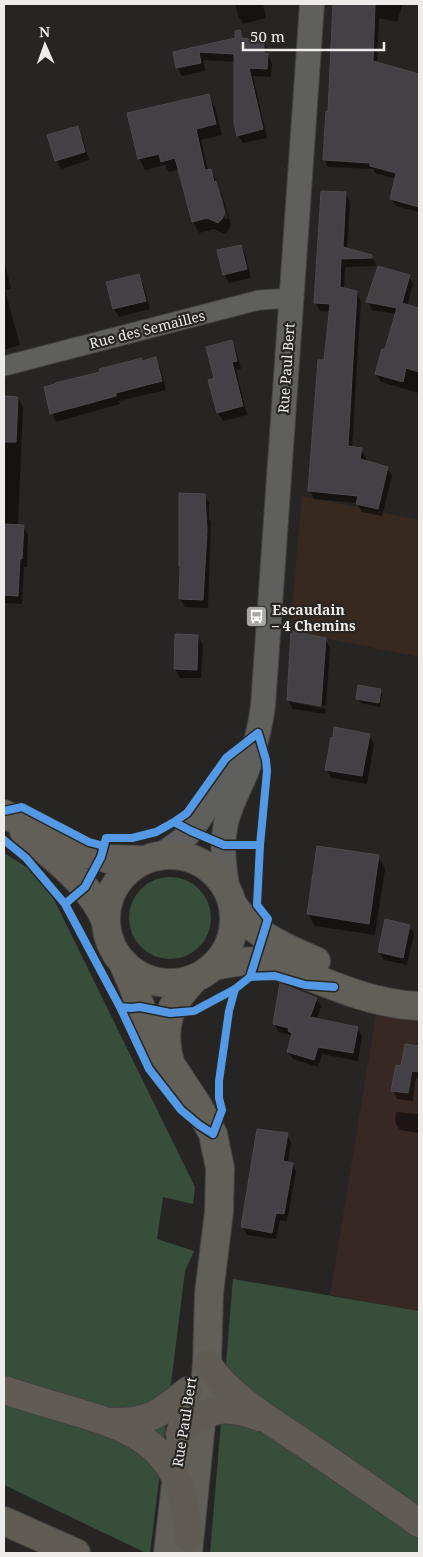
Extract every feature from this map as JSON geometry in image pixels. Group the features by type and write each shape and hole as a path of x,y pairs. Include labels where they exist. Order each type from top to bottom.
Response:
{"highway":[{"path":"207,1364 215,1376 235,1394 272,1422 419,1522"},
{"path":"4,1390 112,1422 154,1448 176,1477 185,1506 181,1548"},
{"path":"112,1422 130,1423 153,1416 170,1406 188,1391"},
{"path":"180,1434 202,1415 214,1410 238,1410 272,1422"},
{"path":"4,1522 76,1553"}],"main road":[{"path":"4,814 92,855 109,859 183,856 197,861 215,873 242,917 254,928 298,953 358,978 419,995"},
{"path":"4,814 85,887 98,904 106,922 111,944 123,963 140,975 160,982 182,982 204,972 247,960 270,962 366,998 396,1005 419,1006"},
{"path":"106,922 108,901 117,882 132,867 153,858"},
{"path":"204,972 223,954 230,942 234,927 230,898"},
{"name":"Rue Paul Bert","path":"123,963 154,1044 171,1066 205,1118 213,1134 219,1158 220,1197 209,1293 207,1364 202,1415 181,1548"},
{"name":"Rue Paul Bert","path":"171,1066 166,1043 170,1013 178,997 204,972"},
{"name":"Rue Paul Bert","path":"176,1477 180,1434 200,1326 209,1293"}],"street":[{"name":"Rue Paul Bert","path":"230,898 223,864 227,820 252,755 263,706 312,4"},
{"name":"Rue des Semailles","path":"4,366 259,300 291,299"},
{"name":"Rue Paul Bert","path":"153,858 181,841 190,831 212,802 258,733"}],"shaded area":[{"path":"302,496 419,520 419,657 290,631"},
{"path":"377,1009 419,1012 419,1311 330,1295"}],"green space":[{"path":"4,853 43,877 195,1187 193,1204 163,1197 157,1239 194,1251 185,1271 150,1553 146,1553 4,1485"},
{"path":"170,877 186,880 199,889 208,902 211,918 208,934 199,947 186,956 170,959 154,956 141,947 132,934 129,918 132,902 141,889 154,880"},
{"path":"233,1279 419,1311 419,1553 210,1553"}],"building":[{"path":"333,4 375,4 373,61 419,74 419,207 390,199 396,173 370,166 370,163 323,160 326,111 328,111"},
{"path":"240,30 242,38 264,41 264,53 268,53 267,69 249,68 263,129 237,136 234,123 234,54 199,52 201,63 176,68 173,52 235,38 235,31"},
{"path":"209,94 216,124 196,129 205,170 211,169 225,213 218,223 207,218 192,222 175,158 161,162 159,154 138,159 127,113"},
{"path":"78,126 85,152 55,161 47,135"},
{"path":"321,191 346,192 343,247 372,255 372,258 341,259 340,287 357,291 348,446 362,448 360,459 388,467 378,509 356,504 358,496 308,491 318,360 324,360 330,304 314,303"},
{"path":"241,245 247,269 223,275 217,250"},
{"path":"378,266 410,275 402,303 419,308 419,372 406,368 403,382 375,374 382,349 385,349 397,308 366,302"},
{"path":"139,274 146,301 113,309 106,282"},
{"path":"232,340 237,361 232,362 243,406 217,413 208,380 214,378 206,347"},
{"path":"156,357 162,381 50,414 44,387 100,372 99,369 142,358 142,361"},
{"path":"4,396 18,397 16,442 4,442"},
{"path":"179,493 205,494 207,531 203,600 179,599"},
{"path":"4,524 24,525 18,596 4,595"},
{"path":"291,631 326,638 321,706 287,700"},
{"path":"175,634 198,635 197,670 174,669"},
{"path":"358,685 381,689 379,703 356,699"},
{"path":"334,727 370,734 362,776 325,770"},
{"path":"317,846 379,855 369,924 307,914"},
{"path":"385,919 410,925 403,958 378,952"},
{"path":"280,983 317,998 310,1017 358,1027 353,1053 318,1047 314,1060 287,1052 292,1033 288,1031 289,1028 273,1024"},
{"path":"405,1044 419,1046 419,1072 412,1071 408,1093 391,1091 396,1065 401,1066"},
{"path":"257,1129 288,1133 283,1161 293,1163 284,1214 276,1213 272,1233 241,1227"}],"cycle path":[{"path":"174,822 187,813 226,758 258,733 266,760 267,771 260,845"},
{"path":"4,811 22,807 89,842 104,846"},
{"path":"120,1007 140,1007 170,1013 194,1011 235,989 250,977 268,919 257,905 260,845 224,845 174,822 156,832 132,838 106,838 101,857 85,887 65,904 120,1007 149,1069 181,1110 213,1134 222,1110 219,1098 219,1081 229,1011 235,989"},
{"path":"4,840 26,858 65,904"},
{"path":"250,977 275,976 305,985 334,987"}],"place":[{"name":"Escaudain – 4 Chemins","path":"256,617"}]}
